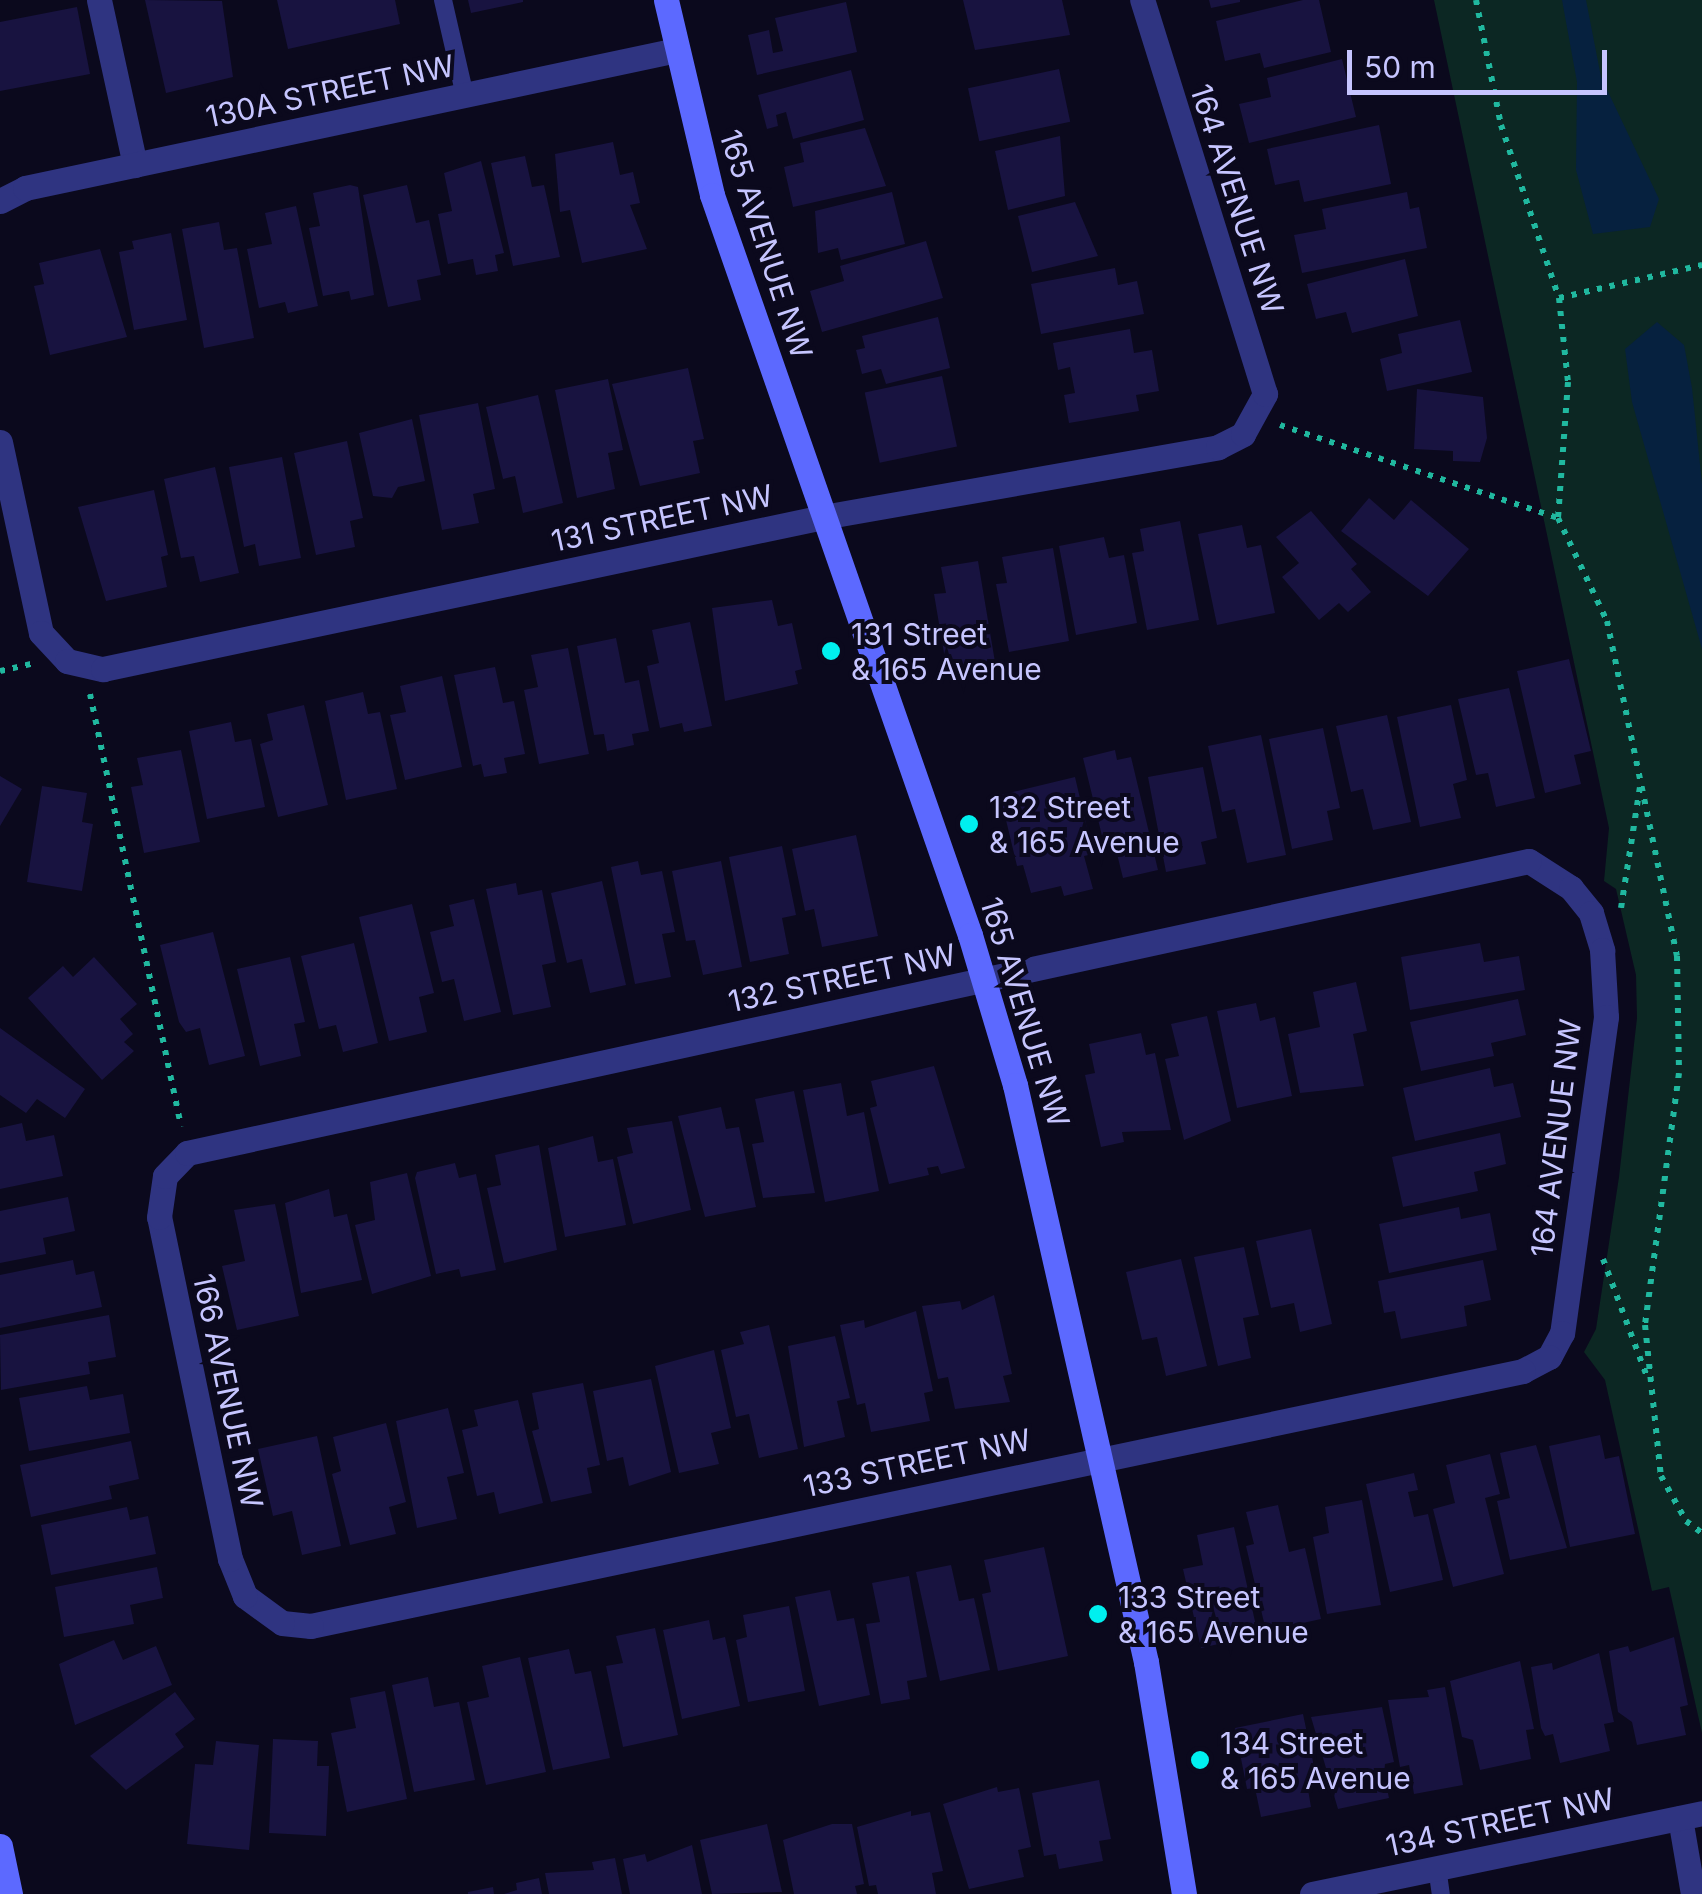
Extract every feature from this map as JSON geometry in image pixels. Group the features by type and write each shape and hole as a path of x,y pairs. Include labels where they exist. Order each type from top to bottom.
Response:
{"street":[{"path":"99,0 135,165"},
{"name":"165 AVENUE NW","path":"666,0 712,195 984,982 1033,1156 1154,1702 1184,1894"},
{"name":"164 AVENUE NW","path":"1142,0 1185,154 1258,368 1264,394 1257,418"},
{"name":"130A STREET NW","path":"0,201 25,188 676,50"},
{"name":"131 STREET NW","path":"79,666 121,667 823,517 1195,454 1243,434 1257,418"},
{"path":"0,442 37,623 52,649 79,666"},
{"name":"132 STREET NW","path":"179,1159 1529,862 1571,888 1591,913 1602,949"},
{"name":"164 AVENUE NW","path":"1562,1333 1604,1043 1602,949"},
{"name":"166 AVENUE NW","path":"179,1159 161,1188 159,1217 230,1560 245,1596 271,1618"},
{"name":"133 STREET NW","path":"271,1618 311,1626 1100,1457 1495,1381 1548,1357 1562,1333"},
{"path":"1691,1815 1693,1894"},
{"name":"134 STREET NW","path":"1312,1894 1691,1815"},
{"path":"0,1846 10,1894"}],"lane":[{"path":"443,0 464,96"},
{"path":"1437,1867 1442,1894"}],"path":[{"path":"1476,0 1501,125 1560,298 1568,382 1558,518 1608,621 1677,956 1680,1019 1675,1112 1646,1291 1648,1380 1661,1476 1686,1520 1702,1533"},
{"path":"1560,298 1702,265"},
{"path":"1257,418 1558,518"},
{"path":"79,666 179,1159"},
{"path":"1602,949 1619,922 1642,781"},
{"path":"1580,1213 1648,1380"}],"green space":[{"path":"1434,0 1702,0 1702,1733 1669,1587 1652,1591 1605,1380 1584,1352 1596,1329 1619,1177 1637,1018 1636,975 1616,889 1604,881 1609,828"}],"water":[{"path":"1562,0 1586,0 1601,77 1659,199 1650,227 1593,234 1576,170 1577,82"},
{"path":"1657,322 1684,345 1692,388 1702,484 1702,649 1632,402 1625,349"}],"building":[{"path":"145,0 222,1 233,77 166,93"},
{"path":"277,0 395,0 400,24 288,49"},
{"path":"468,0 523,0 523,2 471,13"},
{"path":"963,0 1062,0 1070,35 975,50"},
{"path":"1209,0 1240,0 1240,2 1211,8"},
{"path":"1303,0 1319,0 1331,52 1264,68 1260,53 1225,61 1216,21"},
{"path":"846,2 857,52 757,75 748,35 769,30 773,53 783,51 775,18"},
{"path":"77,7 90,74 0,91 0,22"},
{"path":"1342,59 1356,117 1249,143 1239,104 1271,97 1267,78"},
{"path":"1059,69 1070,122 979,141 968,88"},
{"path":"851,70 864,120 793,139 786,112 776,115 778,126 767,129 758,95"},
{"path":"1379,125 1391,184 1304,202 1299,180 1275,185 1267,149"},
{"path":"865,128 886,186 793,207 784,167 804,162 800,143"},
{"path":"1060,136 1065,196 1008,210 995,151"},
{"path":"613,142 620,175 633,172 640,203 630,205 647,249 582,263 570,210 560,212 555,154"},
{"path":"525,156 532,187 544,185 560,257 513,266 491,163"},
{"path":"481,161 504,253 495,255 498,271 476,275 473,259 448,264 438,214 452,211 444,173"},
{"path":"350,185 358,187 374,295 351,300 349,291 323,296 309,228 320,226 313,193"},
{"path":"407,185 416,223 429,220 441,275 417,280 421,300 388,307 363,195"},
{"path":"892,192 905,244 841,260 838,248 818,253 815,211"},
{"path":"1407,192 1410,209 1419,207 1427,248 1302,273 1294,235 1326,229 1322,209"},
{"path":"1075,202 1098,256 1032,272 1018,216"},
{"path":"296,206 318,306 288,313 285,302 259,308 247,249 272,244 265,213"},
{"path":"219,222 224,250 237,248 254,338 204,348 182,229"},
{"path":"171,233 187,320 134,330 119,252 134,249 132,241"},
{"path":"926,241 943,298 822,332 810,291 844,281 840,266"},
{"path":"100,249 127,337 50,355 34,286 44,284 39,263"},
{"path":"1405,259 1418,316 1352,333 1346,312 1316,319 1307,284"},
{"path":"1115,268 1118,285 1137,281 1144,314 1041,334 1031,284"},
{"path":"938,317 950,368 886,384 881,369 862,374 856,350 865,348 862,336"},
{"path":"1460,320 1472,372 1387,391 1380,359 1402,353 1398,334"},
{"path":"1130,329 1134,353 1152,350 1159,391 1136,395 1139,411 1069,423 1064,395 1075,393 1070,367 1058,370 1053,343"},
{"path":"688,368 704,439 693,441 700,473 640,486 612,384"},
{"path":"942,376 957,446 880,463 865,392"},
{"path":"608,379 623,450 608,453 615,489 577,498 555,390"},
{"path":"1417,389 1483,397 1487,438 1480,462 1453,461 1453,451 1414,449"},
{"path":"538,395 563,503 523,513 515,476 503,479 486,407"},
{"path":"478,403 495,489 473,494 479,523 442,530 419,415"},
{"path":"412,419 425,481 398,487 392,498 373,496 359,433"},
{"path":"347,441 363,518 350,521 355,547 316,555 294,453"},
{"path":"282,457 301,558 259,566 255,544 244,547 229,467"},
{"path":"215,467 239,573 200,582 194,556 181,558 164,479"},
{"path":"154,490 168,555 161,557 167,587 106,601 78,507"},
{"path":"1369,498 1394,520 1411,500 1469,549 1428,596 1341,531"},
{"path":"1311,511 1357,564 1351,569 1371,592 1348,612 1339,603 1319,620 1282,577 1299,563 1276,537"},
{"path":"1180,521 1199,620 1147,630 1132,553 1144,551 1140,529"},
{"path":"1242,525 1247,548 1261,545 1275,613 1217,625 1198,534"},
{"path":"1104,537 1109,558 1124,555 1137,623 1076,635 1059,546"},
{"path":"1053,548 1069,641 1009,652 996,584 1007,583 1002,557"},
{"path":"978,561 997,674 959,680 956,663 946,665 934,594 946,593 941,567"},
{"path":"772,600 778,626 792,623 802,669 795,671 798,684 725,701 712,608"},
{"path":"690,622 712,726 684,732 682,723 660,728 647,666 659,663 652,630"},
{"path":"616,638 625,683 639,680 649,731 632,734 634,745 607,751 604,734 594,735 577,646"},
{"path":"568,648 589,754 539,764 524,690 538,687 531,655"},
{"path":"1569,659 1591,751 1574,755 1581,784 1545,793 1517,671"},
{"path":"495,667 503,703 514,701 525,754 504,758 507,773 484,777 481,764 473,766 454,675"},
{"path":"442,676 462,767 405,780 390,715 406,712 400,686"},
{"path":"1509,688 1535,798 1496,807 1488,773 1476,775 1458,699"},
{"path":"363,692 368,714 380,712 397,789 346,800 325,701"},
{"path":"304,705 328,805 278,817 260,744 273,740 267,714"},
{"path":"1451,705 1467,780 1453,784 1461,818 1420,827 1397,717"},
{"path":"1387,715 1411,822 1373,830 1363,789 1351,792 1336,726"},
{"path":"231,722 235,742 251,739 265,807 207,819 189,731"},
{"path":"1323,728 1340,808 1327,811 1333,840 1292,849 1269,739"},
{"path":"1261,735 1286,855 1247,863 1235,809 1222,812 1208,746"},
{"path":"181,750 200,842 144,853 131,787 143,785 137,758"},
{"path":"1115,750 1117,760 1131,757 1158,870 1123,878 1114,842 1104,844 1083,758"},
{"path":"1203,767 1217,838 1201,842 1206,864 1166,872 1148,777"},
{"path":"0,776 22,789 0,826"},
{"path":"1075,777 1093,854 1084,856 1093,889 1064,896 1061,886 1031,893 1023,865 1017,866 1000,795"},
{"path":"42,786 87,793 82,822 93,824 82,891 27,882"},
{"path":"856,835 878,936 822,947 814,909 805,911 792,849"},
{"path":"782,846 796,915 782,918 789,954 750,962 729,857"},
{"path":"638,861 641,875 662,871 675,932 662,934 671,977 635,984 611,867"},
{"path":"721,861 742,967 703,975 695,940 686,941 672,871"},
{"path":"602,881 626,985 590,993 582,959 567,963 551,893"},
{"path":"516,883 518,895 542,890 556,962 542,965 551,1007 513,1015 486,889"},
{"path":"474,899 501,1012 464,1021 454,979 442,982 430,932 454,926 449,905"},
{"path":"412,904 434,993 419,997 427,1032 389,1041 359,917"},
{"path":"213,932 245,1056 209,1065 200,1028 186,1032 179,1022 160,945"},
{"path":"354,943 378,1043 343,1052 336,1025 319,1029 301,956"},
{"path":"1480,943 1484,962 1519,956 1525,990 1410,1010 1401,957"},
{"path":"94,957 137,1004 120,1019 133,1034 124,1042 134,1051 102,1080 28,998 63,966 73,977"},
{"path":"290,957 305,1022 294,1024 301,1056 260,1066 237,969"},
{"path":"1356,982 1367,1031 1353,1034 1364,1086 1300,1093 1288,1034 1320,1027 1313,992"},
{"path":"1518,999 1526,1035 1491,1043 1494,1056 1421,1071 1410,1022"},
{"path":"1256,1003 1260,1021 1275,1017 1292,1096 1237,1108 1217,1011"},
{"path":"1207,1016 1231,1121 1184,1140 1165,1059 1179,1056 1171,1024"},
{"path":"0,1028 85,1089 65,1118 37,1099 26,1113 0,1095"},
{"path":"1141,1033 1146,1055 1155,1053 1171,1130 1122,1132 1124,1142 1101,1147 1085,1075 1095,1073 1089,1044"},
{"path":"934,1066 965,1168 941,1174 938,1166 927,1168 929,1175 889,1184 870,1108 877,1106 871,1081"},
{"path":"1490,1068 1494,1087 1513,1083 1521,1117 1415,1141 1403,1088"},
{"path":"841,1083 847,1116 864,1112 879,1191 825,1202 803,1090"},
{"path":"794,1091 815,1193 763,1198 752,1144 764,1142 755,1099"},
{"path":"721,1107 726,1129 739,1127 756,1207 705,1217 678,1116"},
{"path":"672,1121 691,1210 633,1224 617,1157 633,1153 627,1128"},
{"path":"22,1123 26,1141 54,1135 63,1176 0,1189 0,1128"},
{"path":"1500,1133 1506,1164 1474,1172 1478,1191 1403,1207 1392,1157"},
{"path":"593,1136 598,1162 613,1159 626,1225 565,1237 548,1148"},
{"path":"539,1145 557,1250 504,1263 487,1188 501,1185 495,1155"},
{"path":"455,1163 459,1178 476,1174 496,1270 461,1277 459,1269 436,1274 415,1178 417,1172"},
{"path":"407,1173 431,1276 372,1294 355,1225 375,1220 370,1182"},
{"path":"329,1189 334,1217 347,1214 362,1280 301,1293 285,1203"},
{"path":"68,1197 75,1231 43,1238 46,1254 0,1263 0,1211"},
{"path":"275,1204 299,1316 237,1330 222,1266 245,1261 234,1210"},
{"path":"1459,1207 1461,1219 1490,1213 1497,1250 1389,1273 1379,1224"},
{"path":"1311,1229 1332,1324 1300,1332 1294,1303 1271,1308 1256,1241"},
{"path":"1244,1247 1259,1315 1243,1318 1251,1358 1218,1366 1194,1257"},
{"path":"1181,1259 1207,1366 1166,1376 1157,1337 1142,1340 1126,1272"},
{"path":"73,1260 76,1275 94,1271 102,1307 0,1328 0,1275"},
{"path":"1483,1260 1491,1300 1464,1306 1467,1326 1401,1339 1395,1311 1384,1313 1378,1281"},
{"path":"994,1295 1012,1374 1003,1376 1010,1402 955,1409 948,1377 938,1379 922,1306 960,1301 962,1310"},
{"path":"916,1311 933,1391 924,1393 930,1421 871,1432 865,1403 857,1405 840,1325 864,1320 865,1328"},
{"path":"109,1315 116,1357 88,1362 90,1374 1,1390 0,1335"},
{"path":"769,1325 798,1449 759,1458 749,1414 736,1417 721,1350 744,1344 740,1332"},
{"path":"835,1336 850,1398 837,1401 845,1437 804,1447 788,1346"},
{"path":"714,1350 731,1428 711,1433 719,1464 679,1473 655,1366"},
{"path":"651,1379 671,1472 629,1486 623,1457 607,1461 593,1391"},
{"path":"583,1383 600,1465 587,1468 592,1493 551,1502 532,1431 539,1429 532,1393"},
{"path":"87,1386 90,1400 123,1394 130,1433 29,1451 19,1398"},
{"path":"518,1400 543,1503 499,1514 494,1492 477,1496 462,1430 478,1426 474,1410"},
{"path":"448,1408 464,1473 447,1477 457,1519 417,1528 396,1421"},
{"path":"386,1423 406,1502 389,1507 396,1534 350,1545 332,1474 341,1471 333,1437"},
{"path":"1600,1435 1605,1459 1619,1456 1635,1534 1570,1547 1549,1446"},
{"path":"317,1436 341,1546 302,1555 292,1511 273,1516 258,1449"},
{"path":"131,1441 139,1479 109,1486 112,1499 31,1517 20,1465"},
{"path":"1536,1445 1567,1548 1510,1560 1497,1501 1510,1498 1500,1453"},
{"path":"1490,1454 1500,1494 1485,1498 1504,1574 1453,1587 1433,1509 1455,1503 1446,1465"},
{"path":"1414,1473 1418,1490 1408,1492 1414,1517 1428,1514 1443,1580 1390,1592 1366,1484"},
{"path":"1362,1500 1381,1605 1327,1614 1313,1537 1329,1533 1325,1507"},
{"path":"1278,1505 1289,1552 1305,1548 1321,1619 1266,1631 1246,1546 1254,1544 1246,1512"},
{"path":"127,1507 130,1520 148,1516 156,1554 51,1575 41,1525"},
{"path":"1234,1527 1258,1635 1201,1648 1183,1569 1203,1565 1197,1535"},
{"path":"1044,1547 1068,1656 998,1671 982,1594 991,1592 984,1560"},
{"path":"951,1565 959,1601 974,1598 990,1670 940,1681 916,1572"},
{"path":"157,1567 163,1598 130,1605 134,1624 64,1637 55,1587"},
{"path":"909,1576 927,1677 907,1681 910,1699 881,1704 866,1624 880,1622 872,1583"},
{"path":"830,1590 837,1621 854,1618 870,1695 819,1706 795,1597"},
{"path":"789,1606 805,1691 748,1702 736,1640 747,1637 743,1615"},
{"path":"709,1620 713,1640 725,1637 740,1706 682,1719 663,1630"},
{"path":"655,1628 678,1735 623,1747 606,1666 623,1663 616,1636"},
{"path":"1674,1637 1688,1705 1680,1707 1686,1735 1637,1745 1632,1722 1618,1712 1609,1651 1628,1646 1630,1652"},
{"path":"114,1640 123,1660 156,1646 172,1685 75,1725 59,1664"},
{"path":"569,1649 575,1674 591,1671 610,1758 553,1770 528,1658"},
{"path":"1599,1653 1614,1722 1604,1724 1610,1751 1560,1763 1553,1734 1545,1736 1541,1728 1531,1667 1552,1663 1553,1670"},
{"path":"520,1657 546,1772 486,1785 467,1702 489,1697 482,1666"},
{"path":"1520,1661 1534,1729 1526,1730 1531,1759 1480,1770 1473,1740 1462,1737 1450,1681"},
{"path":"428,1677 434,1707 459,1702 475,1780 414,1792 392,1685"},
{"path":"1445,1687 1463,1785 1414,1794 1409,1765 1400,1767 1388,1700 1429,1697 1427,1690"},
{"path":"385,1691 407,1799 347,1812 331,1733 356,1728 350,1698"},
{"path":"175,1692 195,1719 175,1734 184,1747 126,1790 90,1756"},
{"path":"1382,1707 1394,1762 1385,1764 1389,1798 1338,1809 1311,1717"},
{"path":"1303,1714 1316,1776 1306,1778 1311,1807 1261,1817 1255,1788 1247,1789 1235,1728"},
{"path":"273,1739 318,1741 317,1766 329,1766 326,1836 269,1833"},
{"path":"216,1741 259,1745 249,1850 187,1844 195,1764 213,1765"},
{"path":"1099,1780 1111,1839 1099,1841 1103,1861 1059,1869 1056,1854 1044,1856 1032,1793"},
{"path":"997,1787 998,1792 1019,1788 1031,1847 1018,1850 1024,1877 969,1889 943,1804"},
{"path":"911,1811 911,1816 930,1812 943,1871 932,1873 936,1894 878,1894 876,1885 869,1886 857,1827"},
{"path":"767,1824 782,1892 712,1894 700,1840"},
{"path":"832,1824 852,1824 864,1884 855,1886 857,1894 794,1894 783,1840"},
{"path":"692,1845 702,1894 630,1894 623,1859 645,1854 647,1862"},
{"path":"615,1858 622,1894 549,1894 545,1873 594,1870 592,1862"},
{"path":"539,1878 542,1894 504,1894 517,1890 516,1883"},
{"path":"493,1887 494,1894 468,1894 468,1892"}],"place":[{"name":"131 Street & 165 Avenue","path":"831,651"},
{"name":"132 Street & 165 Avenue","path":"969,824"},
{"name":"133 Street & 165 Avenue","path":"1098,1614"},
{"name":"134 Street & 165 Avenue","path":"1200,1760"}]}
